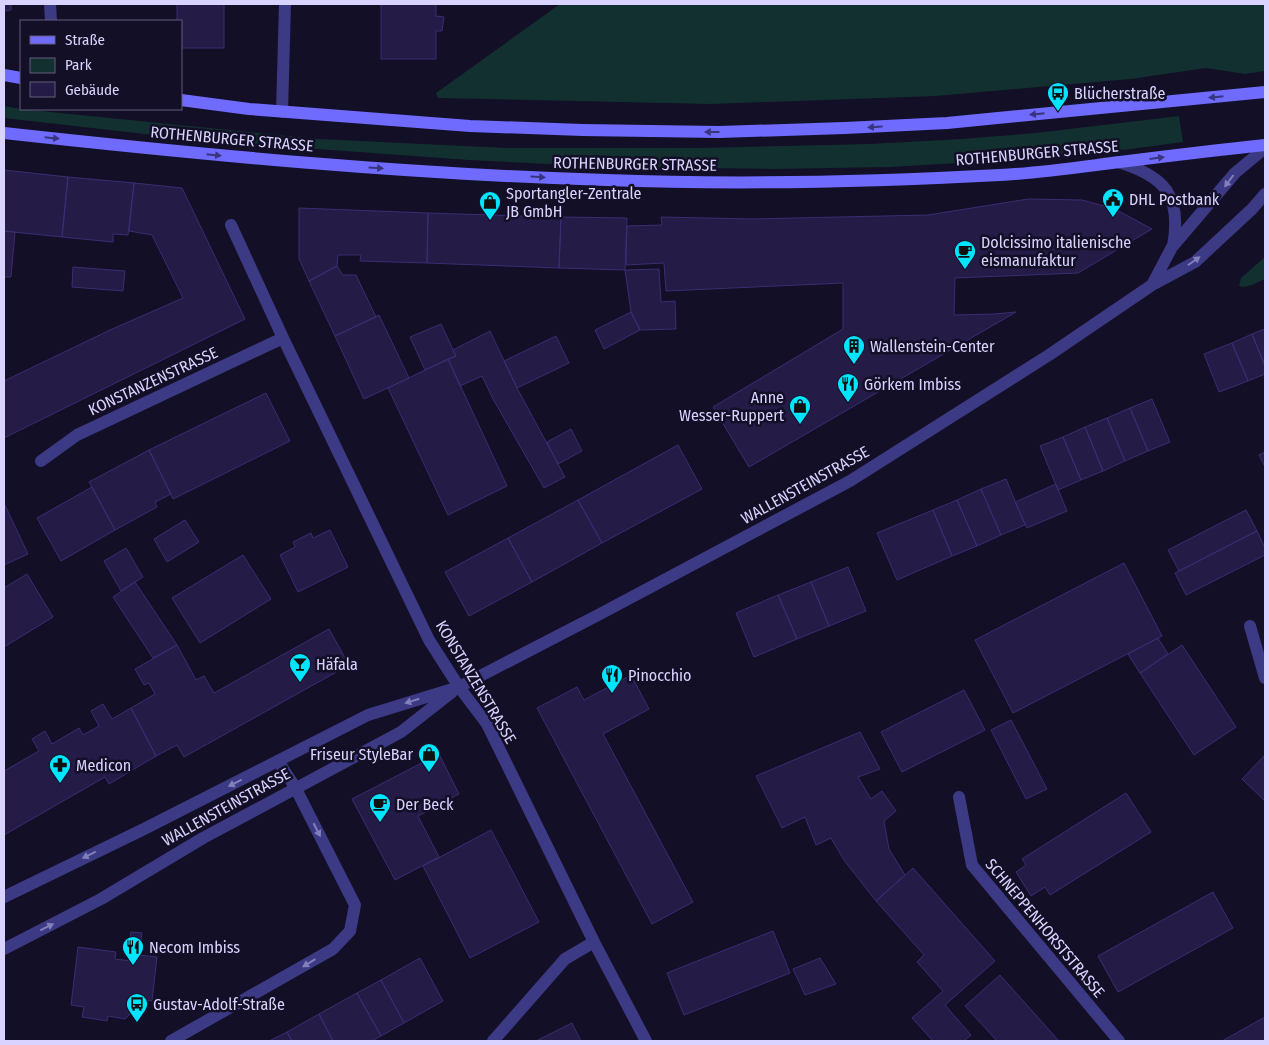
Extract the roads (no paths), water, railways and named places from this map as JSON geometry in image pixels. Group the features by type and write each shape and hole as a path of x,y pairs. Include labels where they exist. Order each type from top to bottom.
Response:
{"main road":[{"path":"4,75 20,78"},
{"name":"ROTHENBURGER STRASSE","path":"182,100 282,112 525,129 709,132 896,126 1265,96"},
{"name":"ROTHENBURGER STRASSE","path":"4,133 366,168 606,180 751,182 955,177 1052,171 1118,162 1265,147"}],"street":[{"path":"50,4 51,20"},
{"path":"282,112 285,4"},
{"name":"WALLENSTEINSTRASSE","path":"1152,285 1172,247 1235,173 1265,147"},
{"path":"1118,162 1137,168 1152,177 1161,184 1172,198 1175,224 1172,247"},
{"name":"WALLENSTEINSTRASSE","path":"4,949 101,899 203,838 295,787 401,732 459,687 678,573 871,468 1049,355 1152,285 1195,262 1252,209 1265,194"},
{"name":"KONSTANZENSTRASSE","path":"231,225 283,338 430,640 459,687 487,724 594,942 646,1041"},
{"name":"KONSTANZENSTRASSE","path":"41,461 77,435 283,338"},
{"path":"1250,626 1265,678"},
{"name":"WALLENSTEINSTRASSE","path":"4,897 368,715 459,687"},
{"path":"172,1041 333,949 350,931 355,905 295,787 278,761"},
{"name":"SCHNEPPENHORSTSTRASSE","path":"959,797 972,865 1120,1041"},
{"path":"493,1041 565,959 594,942"}],"place":[{"name":"Blücherstraße","path":"1058,112"},
{"name":"DHL Postbank","path":"1113,218"},
{"name":"Sportangler-Zentrale JB GmbH","path":"490,221"},
{"name":"Dolcissimo italienische eismanufaktur","path":"965,270"},
{"name":"Wallenstein-Center","path":"854,365"},
{"name":"Görkem Imbiss","path":"848,403"},
{"name":"Anne Wesser-Ruppert","path":"800,425"},
{"name":"Häfala","path":"300,683"},
{"name":"Pinocchio","path":"612,694"},
{"name":"Friseur StyleBar","path":"429,773"},
{"name":"Medicon","path":"60,784"},
{"name":"Der Beck","path":"380,823"},
{"name":"Necom Imbiss","path":"133,966"},
{"name":"Gustav-Adolf-Straße","path":"137,1023"}]}
